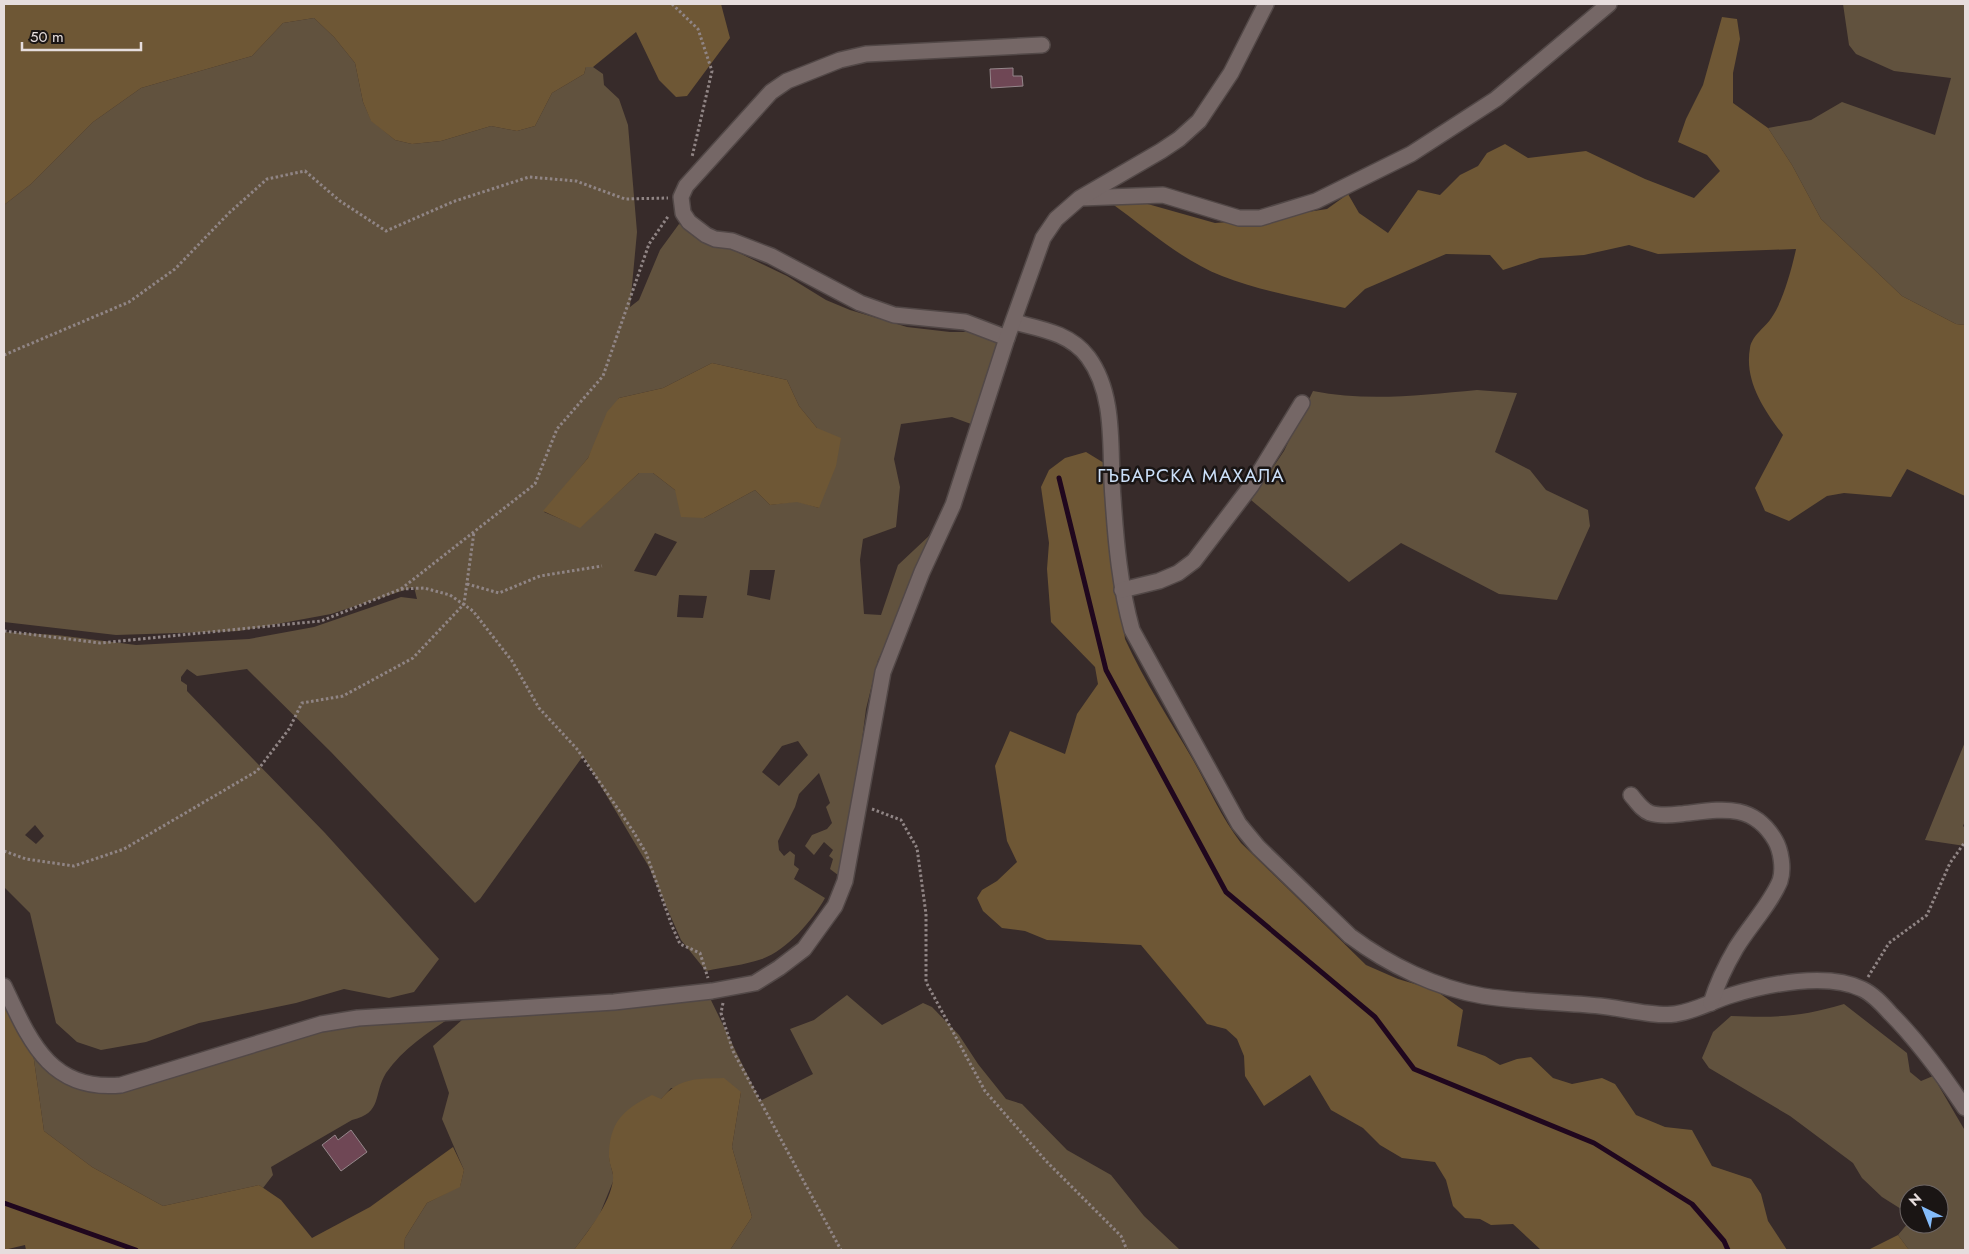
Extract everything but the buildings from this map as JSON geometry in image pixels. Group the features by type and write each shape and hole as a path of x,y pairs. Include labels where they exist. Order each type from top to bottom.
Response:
{"street":[{"path":"4,986 28,1038 50,1066 72,1080 101,1087 121,1085 322,1024 358,1018 614,1002 719,990 755,982 779,968 804,949 835,906 845,881 883,672 922,572 953,505 1007,338 1043,238 1056,220 1080,198 1161,151 1179,139 1199,121 1231,73 1266,4"},
{"path":"1080,198 1163,195 1239,218 1260,218 1316,201 1411,154 1496,99 1609,4"},
{"path":"1007,338 965,322 894,315 860,303 771,256 732,240 715,239 706,235 689,222 683,213 681,197 686,186 725,141 771,92 787,81 840,60 866,54 1042,46"},
{"path":"1014,322 1060,334 1088,357 1099,377 1109,416 1113,497 1122,590 1132,630 1239,824 1258,847 1350,936 1366,948 1419,977 1448,988 1484,996 1672,1014 1693,1011 1731,995 1779,984 1816,981 1844,983 1862,989 1875,998 1912,1035 1965,1108"},
{"path":"1122,590 1159,581 1178,573 1194,561 1251,486 1302,402"},
{"path":"1631,795 1642,809 1651,814 1668,815 1742,811 1754,817 1771,834 1778,847 1781,879 1736,947 1717,984 1711,1003"}],"path":[{"path":"672,4 698,30 712,71 690,162"},
{"path":"4,355 129,302 175,268 229,213 267,179 306,171 340,201 386,230 455,202 529,177 576,180 625,199 681,197"},
{"path":"4,631 100,643 320,621 401,589 535,484 558,429 604,376 649,244 681,197"},
{"path":"4,851 26,860 74,866 124,849 257,771 289,729 302,703 343,696 413,658 464,604 474,532"},
{"path":"467,584 499,593 540,576 602,566"},
{"path":"401,589 424,588 450,595 473,611 506,654 539,708 577,749 633,831 646,853 680,944 700,953 719,990 721,1013 733,1051 841,1250"},
{"path":"858,803 901,820 917,848 926,914 926,982 985,1091 1046,1161 1121,1236 1128,1250"},
{"path":"1862,989 1889,943 1927,915 1950,863 1965,842"}],"shaded area":[{"path":"4,4 721,4 730,38 687,96 676,97 659,80 636,32 593,67 586,67 584,74 552,93 535,126 517,131 491,126 441,141 412,144 395,140 371,121 363,102 355,63 334,37 314,18 283,23 252,56 141,88 93,122 31,184 4,205"},
{"path":"1843,4 1965,4 1965,325 1956,324 1902,296 1821,219 1792,165 1768,128 1811,120 1842,102 1935,135 1951,78 1894,71 1856,54 1849,45"},
{"path":"1722,17 1737,19 1740,39 1733,73 1733,103 1768,128 1792,165 1821,219 1902,296 1956,324 1965,325 1965,496 1907,469 1891,497 1844,493 1827,496 1789,521 1765,511 1755,488 1783,435 1769,416 1757,394 1750,372 1750,348 1753,339 1769,321 1780,302 1790,275 1796,249 1658,254 1629,245 1584,255 1540,258 1503,270 1490,255 1446,254 1365,289 1345,308 1252,286 1222,276 1192,261 1164,243 1111,203 1137,201 1215,223 1256,220 1327,209 1348,194 1359,213 1388,233 1418,190 1440,195 1460,175 1478,166 1487,153 1505,144 1528,158 1586,151 1645,179 1694,198 1720,171 1707,155 1678,142 1686,119 1703,85"},
{"path":"314,18 334,37 355,63 363,102 371,120 395,140 412,144 441,141 491,126 517,131 535,126 552,93 584,74 586,67 593,67 603,74 604,85 619,99 628,125 637,232 630,307 639,300 660,250 679,224 787,276 826,300 850,310 907,327 950,332 993,332 1003,335 971,424 952,417 901,424 894,459 900,487 896,527 863,539 860,560 864,614 881,615 898,565 930,535 902,614 878,660 866,709 854,802 840,871 838,875 830,869 833,859 829,856 833,850 824,842 814,855 805,846 812,835 827,829 832,823 826,807 830,803 819,773 799,794 795,807 778,841 779,850 784,856 790,851 795,855 794,865 799,869 794,879 825,898 814,916 790,942 771,955 749,963 706,971 681,940 649,867 583,756 480,899 475,903 331,752 247,669 197,676 187,669 181,677 181,681 187,685 187,691 325,833 439,959 414,992 389,998 344,989 296,1003 199,1023 146,1042 101,1050 77,1042 56,1023 30,913 4,887 4,632 57,635 136,645 249,639 314,627 401,597 417,599 414,587 331,614 239,631 116,635 4,622 4,205 31,184 93,122 141,88 252,56 283,23","holes":["712,363 787,380 799,406 817,428 819,508 797,501 770,505 755,490 704,518 675,490 653,473 639,473 580,527 544,512 588,458 619,398 663,388","655,533 677,542 656,576 634,571","750,570 775,570 770,600 747,595","679,595 707,596 703,618 677,617","798,741 808,755 779,786 762,772 782,746","35,825 44,836 36,844 25,835"]},
{"path":"712,363 787,380 799,406 817,428 841,438 836,466 819,508 797,502 770,505 755,490 704,518 681,517 675,490 653,473 639,473 580,528 543,511 588,458 607,412 619,398 663,388"},
{"path":"1477,390 1517,393 1495,452 1530,470 1546,490 1588,510 1590,526 1557,600 1499,594 1401,543 1349,582 1251,500 1284,451 1313,391 1374,397"},
{"path":"1086,452 1104,463 1125,639 1132,655 1193,760 1221,813 1241,843 1366,965 1398,979 1435,990 1463,1010 1457,1046 1485,1056 1500,1065 1517,1059 1531,1057 1553,1078 1572,1084 1602,1078 1615,1084 1636,1115 1665,1127 1692,1130 1712,1166 1751,1179 1761,1194 1768,1221 1787,1250 1541,1250 1513,1224 1491,1225 1480,1219 1465,1218 1453,1206 1446,1180 1435,1162 1402,1158 1380,1145 1363,1128 1331,1110 1310,1075 1264,1106 1245,1076 1244,1056 1237,1039 1226,1029 1207,1024 1141,945 1047,940 1025,931 1002,928 983,911 977,898 982,890 997,881 1017,862 1007,841 995,766 1010,731 1065,754 1077,714 1098,684 1095,667 1051,622 1047,569 1049,543 1041,487 1049,470 1065,458"},
{"path":"1965,742 1965,821 1963,826 1965,828 1965,846 1925,840"},
{"path":"708,994 760,1101 813,1074 790,1029 814,1020 847,995 882,1025 923,1003 932,1007 959,1035 978,1064 1006,1099 1022,1104 1067,1150 1111,1175 1144,1216 1180,1250 730,1250 752,1217 732,1147 741,1092 671,1088 609,1158 614,1179 599,1216 574,1250 404,1250 405,1238 427,1203 460,1186 464,1170 442,1119 449,1093 433,1046 473,1010"},
{"path":"4,1004 33,1053 44,1131 92,1167 163,1206 259,1185 281,1200 312,1238 370,1207 453,1147 464,1170 460,1187 427,1203 405,1238 404,1250 26,1250 25,1245 4,1250"},
{"path":"1844,1004 1907,1053 1910,1072 1921,1081 1933,1076 1964,1129 1965,1250 1909,1250 1898,1235 1949,1234 1949,1184 1899,1184 1899,1208 1882,1197 1862,1178 1853,1163 1790,1116 1709,1068 1702,1058 1713,1032 1731,1016 1788,1016 1814,1012"},
{"path":"461,1011 440,1024 402,1054 386,1073 376,1102 369,1113 352,1120 271,1167 273,1175 263,1188 259,1185 163,1206 92,1167 44,1131 33,1053 87,1087 335,1024"},
{"path":"724,1078 741,1092 732,1147 752,1217 730,1250 574,1250 598,1217 608,1198 613,1180 609,1160 610,1145 615,1126 620,1118 633,1106 652,1095 661,1099 682,1083 697,1079"},
{"path":"1898,1235 1909,1250 1868,1250"}],"waterway":[{"path":"1059,478 1106,670 1226,892 1375,1017 1414,1069 1594,1143 1692,1204 1724,1241 1728,1250"},
{"path":"4,1203 136,1250"}],"district":[{"name":"ГЪБАРСКА МАХАЛА","path":"1191,475"}]}
